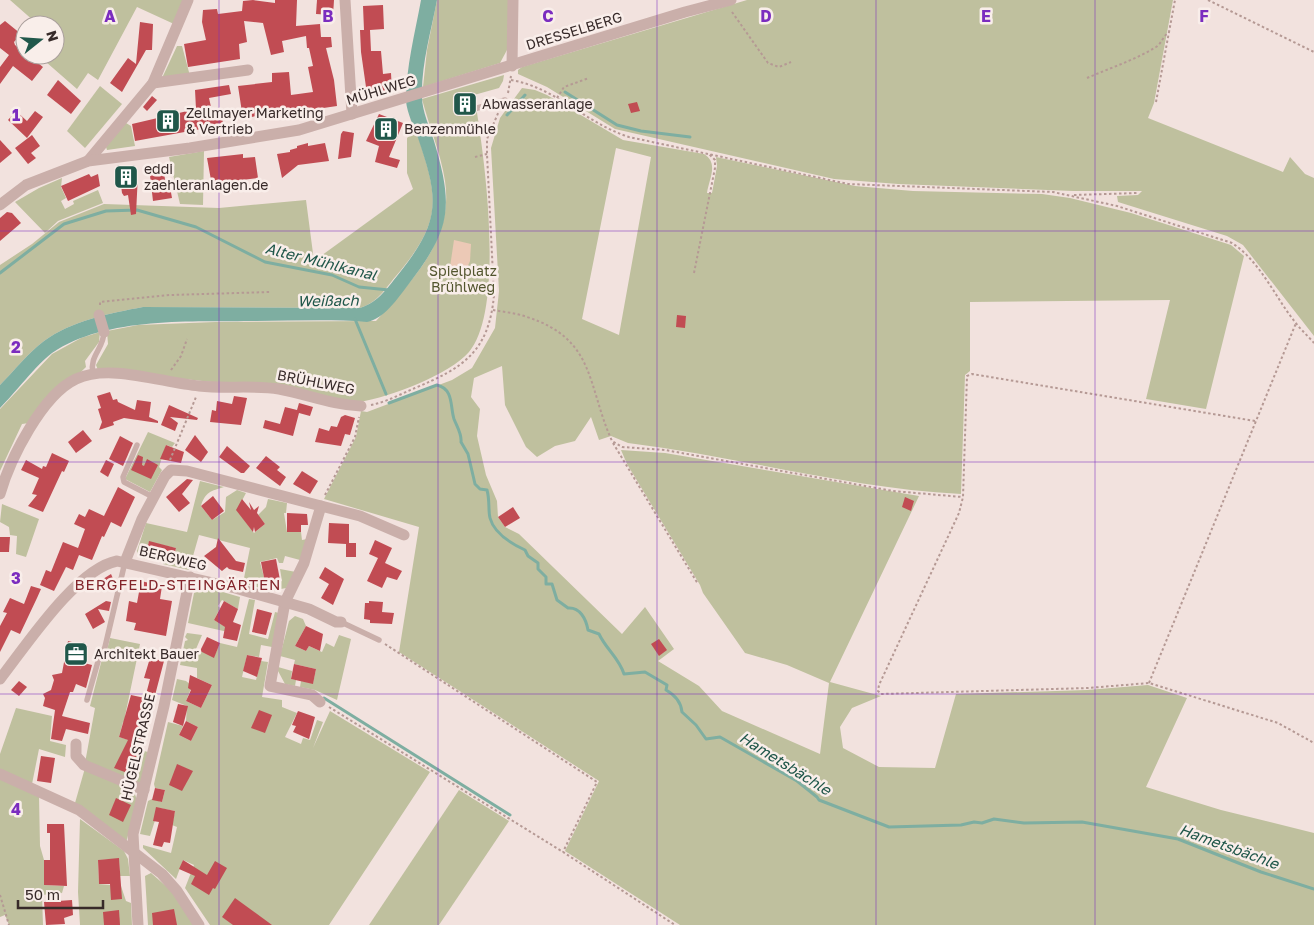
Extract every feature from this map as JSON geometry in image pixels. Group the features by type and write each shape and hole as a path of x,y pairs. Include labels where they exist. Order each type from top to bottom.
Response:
{"street":[{"path":"88,161 153,83 188,0"},
{"path":"345,0 352,114"},
{"path":"512,66 513,0"},
{"name":"DRESSELBERG","path":"512,66 728,1"},
{"name":"MÜHLWEG","path":"0,205 26,185 88,161 190,148 299,130 512,66"},
{"path":"153,83 248,70"},
{"path":"99,315 104,332"},
{"path":"0,494 6,472 42,410 74,380 93,373"},
{"name":"BRÜHLWEG","path":"93,373 200,387 278,389 341,405 361,406"},
{"path":"125,562 142,519 168,472 187,471 368,518 404,535"},
{"path":"316,698 270,686 285,602 304,563 321,506"},
{"name":"BERGWEG","path":"0,678 76,586 99,567 117,561 190,577 285,602 309,609 336,622 341,622"},
{"name":"HÜGELSTRASSE","path":"138,925 133,834 190,577"},
{"path":"76,744 76,756 84,766 144,790"},
{"path":"0,774 70,805 135,853 162,874 177,892 199,925"}],"lane":[{"path":"467,111 505,100"},
{"path":"93,373 92,360 104,340 104,332"},
{"path":"137,445 123,477 124,482 154,497"},
{"path":"87,700 99,658 105,647 125,562"},
{"name":"BERGWEG","path":"341,622 379,640"}],"path":[{"path":"1156,102 1175,0"},
{"path":"1208,0 1314,52"},
{"path":"728,1 768,63 779,67 791,62"},
{"path":"1087,78 1128,61 1159,45 1164,34 1169,32"},
{"name":"BRÜHLWEG","path":"361,406 374,404 438,379 464,364 484,334 493,310 494,295 487,154 489,133 505,100 511,80 512,66"},
{"path":"557,98 564,87 590,78"},
{"path":"511,80 542,88 616,133 848,184 1053,192 1072,195 1124,208 1232,243 1245,253 1296,323 1314,343"},
{"path":"694,273 715,168 715,160 707,152"},
{"path":"475,157 487,154"},
{"path":"1072,195 1136,193"},
{"path":"99,315 100,302 170,295 270,292"},
{"path":"493,310 527,317 557,331 574,344 587,368 612,441 698,584"},
{"path":"1149,684 1296,323"},
{"path":"165,381 181,356 186,339"},
{"path":"1255,420 972,374 967,376 963,497 959,513 878,690 881,694 1088,688 1149,684 1278,723 1314,742"},
{"path":"168,472 169,462 200,387"},
{"path":"321,506 355,437 361,406"},
{"path":"612,441 622,448 665,450 893,491 963,497"},
{"path":"379,640 597,782 563,852"},
{"path":"316,698 563,852 675,925"},
{"path":"0,895 9,925"}],"green space":[{"path":"10,0 183,0 174,24 137,7 98,80 88,73 77,89 49,65 65,65 65,15 27,15"},
{"path":"437,0 509,0 507,50 500,63 423,87 427,50"},
{"path":"747,0 1173,0 1154,103 1148,118 1283,172 1290,157 1305,174 1314,178 1314,336 1243,245 1227,236 1118,202 1117,196 1138,195 1142,191 1073,191 898,184 834,179 615,129 547,87 518,74 518,70 522,67"},
{"path":"177,46 182,46 190,76 163,76"},
{"name":"Spielplatz Brühlweg","path":"504,75 499,88 474,95 487,189 489,266 487,301 480,331 469,352 460,361 434,377 418,384 360,402 231,384 98,370 96,365 108,344 107,331 138,325 215,322 376,321 416,274 427,258 437,240 443,222 446,202 445,181 441,161 422,99"},
{"path":"100,86 122,104 85,148 67,131"},
{"path":"522,88 535,90 547,95 623,140 704,154 709,158 712,167 707,193 712,193 717,166 716,157 855,186 913,191 1042,194 1070,198 1131,213 1231,245 1244,256 1206,409 1146,399 1170,300 970,302 970,371 965,375 961,494 919,491 836,479 712,456 628,443 611,436 599,440 591,417 575,441 555,446 537,457 526,447 505,405 502,366 474,378 471,397 480,409 477,436 486,475 497,501 498,517 505,527 519,534 622,634 645,607 674,649 658,661 699,686 722,711 820,754 829,683 787,665 745,653 703,593 627,464 621,450 665,453 919,496 830,682 881,696 852,708 840,727 843,748 879,767 935,768 956,694 1087,690 1148,685 1187,698 1146,787 1221,810 1314,833 1314,925 680,925 565,851 599,781 399,652 419,527 324,499 356,437 361,411 367,412 452,380 472,368 495,328 499,291 491,148 500,118","holes":["616,148 651,157 619,335 582,319"]},
{"path":"126,123 131,126 135,146 107,150 106,147"},
{"path":"416,130 429,173 432,191 433,207 430,222 412,256 384,291 372,302 360,308 143,307 118,312 79,323 55,334 32,351 0,385 0,265 32,244 59,222 104,204 219,208 306,200 314,261 413,189 407,173 407,138"},
{"path":"204,151 203,205 180,204 169,157"},
{"path":"62,178 61,187 66,198 61,201 65,209 74,204 73,201 98,190 103,203 58,221 45,233 15,202 39,188"},
{"path":"100,332 99,342 85,361 86,367 29,423 22,424 0,471 0,409 52,354 81,338"},
{"path":"148,432 175,443 172,447 166,445 159,467 162,470 150,492 125,479"},
{"path":"200,481 224,487 209,493 204,498 201,506 212,520 225,512 226,497 237,490 246,493 237,510 254,533 265,524 258,515 266,507 268,499 287,503 286,513 284,513 287,532 301,532 302,540 307,539 300,560 285,556 283,563 279,563 277,558 260,562 266,585 282,581 280,569 296,572 286,588 271,591 243,583 250,548 199,535 189,570 163,564 165,559 173,560 176,548 149,542 145,559 139,557 137,551 146,523 187,532"},
{"path":"2,504 39,519 26,557 16,554 17,536 10,535 9,527 0,522"},
{"path":"202,586 240,597 238,609 222,600 218,606 220,608 214,620 229,629 228,632 188,623 194,593"},
{"path":"249,599 255,600 249,634 268,639 275,612 279,613 272,647 261,645 259,657 247,655 242,677 256,680 261,661 268,662 262,697 282,700 282,707 297,713 285,737 301,744 303,738 310,740 317,720 323,722 313,748 330,711 430,772 329,925 210,925 185,888 194,865 183,860 176,879 143,848 143,845 171,853 177,827 172,825 175,811 159,808 150,836 140,834 148,801 152,799 162,802 165,790 155,788 154,784 168,722 183,726 179,735 191,741 198,727 186,721 187,706 172,700 177,679 186,681 192,686 186,701 201,708 212,685 197,678 197,668 180,665 185,641 188,640 185,637 187,633 202,635 196,649 214,657 220,643 237,647"},
{"path":"295,616 303,619 306,626 295,646 306,651 309,646 322,652 326,643 334,647 339,635 351,639 337,700 315,690 300,687 301,681 313,683 316,669 294,664 295,660 280,656 289,621"},
{"path":"110,638 140,644 125,716 136,720 123,722 119,737 142,744 140,750 148,752 142,782 135,784 85,763 95,708 90,706 102,659"},
{"path":"278,667 292,671 291,679 296,680 295,686 285,684 278,671"},
{"path":"16,708 52,716 50,741 66,745 65,757 39,749 32,784 0,770 0,754"},
{"path":"85,768 133,789 137,800 126,843 75,803"},
{"path":"0,779 39,796 40,846 44,860 44,885 64,886 62,893 42,895 43,925 9,925 5,915 0,917"},
{"path":"459,790 509,821 439,925 369,925"},
{"path":"80,819 124,851 128,859 130,876 120,876 119,859 98,860 99,884 121,886 126,901 131,903 132,925 80,925 78,892"},
{"path":"151,873 175,894 194,925 148,925 145,876"}],"sand":[{"path":"454,240 471,244 470,261 467,268 455,269 450,267"}],"water":[{"path":"421,0 437,0 425,61 422,102 444,184 445,217 433,248 400,296 385,312 367,322 325,320 178,322 124,327 98,333 74,341 52,353 0,408 0,385 32,351 44,341 66,328 92,319 143,307 360,308 373,302 383,293 401,271 424,237 430,222 432,207 430,176 406,101 409,63"}],"building":[{"path":"253,0 275,3 275,0 297,0 296,26 320,24 321,37 331,37 332,47 326,48 334,80 337,106 303,111 274,112 243,119 238,86 272,82 272,73 289,72 291,95 313,92 308,67 313,66 309,48 307,48 306,36 282,41 284,52 271,55 263,23 244,21 247,42 239,44 240,59 188,67 184,44 206,40 202,22 203,10 217,9 218,14 242,11 243,1"},
{"path":"317,0 334,0 333,15 316,14"},
{"path":"383,5 384,29 370,30 371,51 381,51 383,74 391,73 392,92 367,94 360,30 364,30 363,6"},
{"path":"5,21 15,29 15,65 40,65 43,67 32,81 13,66 0,84 0,67 9,55 0,48 0,25"},
{"path":"140,22 153,24 152,50 146,50 122,92 110,83 128,58 136,64"},
{"path":"58,80 81,101 71,114 47,95"},
{"path":"229,85 231,94 209,98 213,116 222,115 223,125 135,141 132,124 196,109 195,90"},
{"path":"152,96 157,100 147,111 143,107"},
{"path":"637,102 640,111 631,113 628,104"},
{"path":"16,111 27,121 35,111 43,117 27,138 8,120"},
{"path":"379,114 403,123 389,157 400,160 397,168 375,162 379,146 366,141"},
{"path":"343,131 354,133 351,157 338,159 341,134"},
{"path":"32,135 40,146 31,153 36,158 28,164 15,148"},
{"path":"0,140 12,153 0,163"},
{"path":"308,143 308,146 325,143 329,161 298,165 282,178 277,154 290,152 290,150 297,148 297,146"},
{"path":"243,154 243,158 255,157 258,178 242,180 242,192 204,189 204,180 211,180 207,158"},
{"path":"163,165 166,187 170,187 172,198 153,201 149,167"},
{"path":"131,168 132,174 138,174 136,214 131,215 128,195 124,196 122,193 119,170"},
{"path":"89,174 91,177 98,174 100,186 68,201 61,186"},
{"path":"7,212 12,213 21,223 0,241 0,218"},
{"path":"677,315 686,316 685,328 676,327"},
{"path":"110,392 113,400 117,399 118,402 135,410 137,400 151,402 149,417 158,421 158,423 124,418 113,422 114,425 99,430 102,422 98,409 101,408 97,396"},
{"path":"234,396 247,398 241,425 210,422 212,410 216,411 217,401 232,404"},
{"path":"299,403 313,407 310,416 299,413 293,436 263,428 265,420 280,424 285,407 297,410"},
{"path":"169,405 198,418 197,420 170,417 178,423 175,431 161,425"},
{"path":"345,415 355,418 350,435 345,434 341,446 315,442 319,428 329,431 331,426 337,427 341,417"},
{"path":"83,430 92,441 76,453 68,442"},
{"path":"195,435 208,452 201,462 185,450"},
{"path":"120,436 133,443 123,466 109,459"},
{"path":"166,445 184,452 181,463 160,459"},
{"path":"227,446 250,466 244,473 241,473 219,457"},
{"path":"52,453 69,461 64,472 62,471 43,512 28,506 37,495 32,494 39,478 21,470 26,460 42,469 43,466 46,467"},
{"path":"138,455 143,457 142,465 144,466 147,459 158,465 151,479 131,470"},
{"path":"266,456 280,467 277,470 286,477 280,486 256,468"},
{"path":"106,460 114,464 108,477 100,472"},
{"path":"302,471 318,481 310,494 293,484"},
{"path":"187,479 193,480 182,494 190,503 179,512 166,497"},
{"path":"118,487 135,497 121,527 111,522 104,537 102,536 92,560 79,555 73,570 66,567 54,591 40,585 46,570 51,572 63,542 78,548 85,529 74,524 79,514 85,517 89,509 104,516"},
{"path":"213,496 224,511 212,520 201,506"},
{"path":"905,497 914,501 911,511 902,507"},
{"path":"242,499 251,510 249,502 254,510 259,506 257,513 265,524 255,532 254,527 253,532 236,510"},
{"path":"513,507 520,518 505,527 498,517"},
{"path":"287,513 307,514 308,525 301,525 301,532 287,532"},
{"path":"329,523 349,524 349,543 356,543 356,557 346,557 346,544 328,543"},
{"path":"0,537 10,537 9,552 0,552"},
{"path":"218,538 236,561 245,563 243,572 227,567 222,571 204,556 216,547"},
{"path":"375,540 392,548 385,563 402,571 397,580 387,577 382,588 367,581 378,558 369,554"},
{"path":"149,541 176,548 173,560 146,554"},
{"path":"276,559 280,580 265,583 261,562"},
{"path":"325,567 344,579 333,605 321,598 329,584 319,578"},
{"path":"111,574 115,583 107,587 103,579"},
{"path":"141,581 162,586 160,599 172,601 166,636 134,630 136,623 126,621 129,601 137,603"},
{"path":"31,586 41,589 37,598 20,634 11,630 0,652 0,626 7,613 3,612 10,598 24,604"},
{"path":"106,601 111,602 109,611 98,609 105,622 93,629 85,614"},
{"path":"224,601 238,609 233,622 241,625 237,641 223,638 225,627 214,620"},
{"path":"369,601 383,602 382,612 394,613 392,624 370,623 370,620 364,619 365,603 369,603"},
{"path":"257,609 272,613 266,635 252,632"},
{"path":"306,626 323,634 320,651 309,646 306,651 295,646"},
{"path":"207,637 220,643 214,658 200,651"},
{"path":"659,639 667,650 659,656 651,644"},
{"path":"68,641 88,646 84,663 92,665 86,688 76,684 73,692 70,692 62,716 90,723 88,734 66,729 62,741 51,739 55,710 43,706 45,698 43,694 51,690 54,680 52,675 62,673"},
{"path":"247,655 262,658 257,677 243,671"},
{"path":"150,658 164,661 148,722 130,774 114,768 128,740 119,737 131,695 145,698 150,679 144,678"},
{"path":"294,664 316,669 313,684 291,679"},
{"path":"190,675 212,685 201,708 186,701 191,690 188,688"},
{"path":"19,681 27,687 19,696 11,690"},
{"path":"178,704 188,706 183,726 173,722"},
{"path":"259,710 272,715 265,733 251,728"},
{"path":"298,711 315,717 309,739 293,732 296,726 292,725"},
{"path":"186,721 198,727 191,741 179,735"},
{"path":"41,756 55,758 51,783 37,781"},
{"path":"177,764 193,771 182,791 169,785"},
{"path":"155,788 165,790 162,802 152,800"},
{"path":"116,798 131,805 123,822 109,815"},
{"path":"156,807 175,811 170,843 164,842 162,847 153,845 159,822 153,821"},
{"path":"47,824 64,824 67,886 44,885 44,860 50,860 50,833 47,833"},
{"path":"119,858 122,899 111,900 110,884 99,884 98,860"},
{"path":"183,860 207,875 215,861 227,868 215,889 213,888 209,895 191,884 195,876 179,869"},
{"path":"235,898 272,925 233,925 222,917"},
{"path":"72,900 73,915 64,918 65,924 46,925 44,902"},
{"path":"174,909 177,925 153,925 152,913"},
{"path":"119,910 120,925 104,925 103,912"}],"waterway":[{"path":"565,92 617,125 641,131 690,137"},
{"path":"507,115 525,95"},
{"name":"Alter Mühlkanal","path":"0,273 64,224 106,211 137,210 196,227 265,262 332,275 359,287 389,290"},
{"name":"Hametsbächle","path":"355,319 386,394"},
{"name":"Hametsbächle","path":"389,403 437,385 446,390 449,394 461,442 468,454 475,484 480,489 487,490 489,515 495,528 504,537 525,550 528,556 538,563 538,569 546,577 546,584 552,584 557,600 568,608 576,609 582,614 588,630 599,634 619,663 624,674 645,672 667,685 666,690 677,699 682,712 696,725 706,739 720,737 797,781 819,800 889,827 961,825 974,822 982,823 994,819 1024,823 1082,822 1178,839 1261,872 1314,889"},
{"path":"324,698 510,815"}],"place":[{"name":"Abwasseranlage","path":"465,104"},
{"name":"Zellmayer Marketing & Vertrieb","path":"168,121"},
{"name":"Benzenmühle","path":"386,129"},
{"name":"eddi zaehleranlagen.de","path":"126,177"},
{"name":"Architekt Bauer","path":"76,654"}],"district":[{"name":"BERGFELD-STEINGÄRTEN","path":"178,585"}],"water label":[{"name":"Weißach","path":"328,301"}]}
